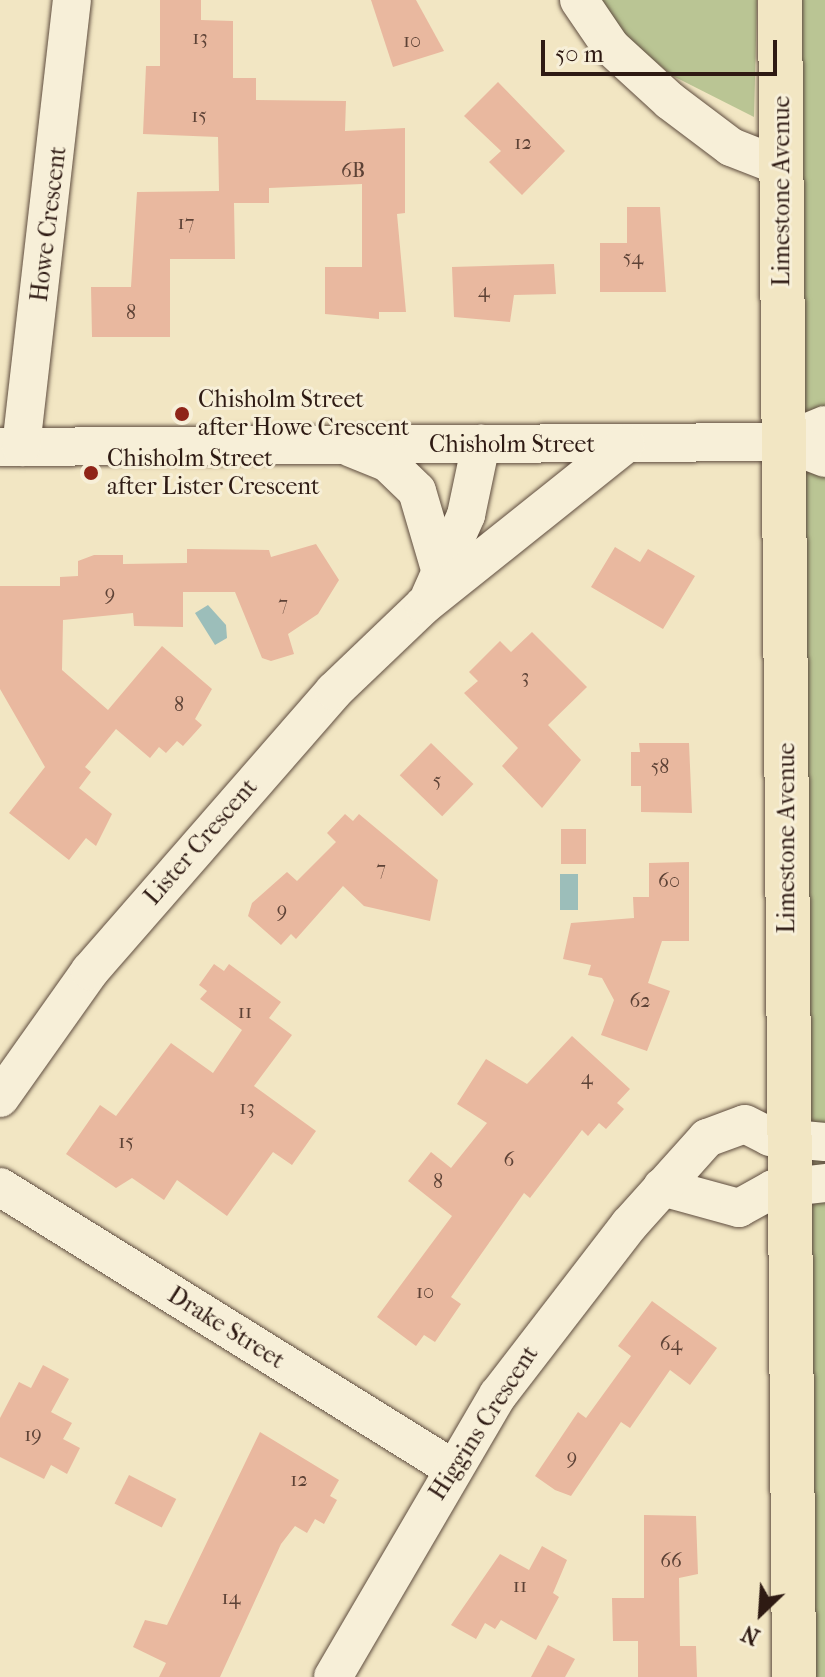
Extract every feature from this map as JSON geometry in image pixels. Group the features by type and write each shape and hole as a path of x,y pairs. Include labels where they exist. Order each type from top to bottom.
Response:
{"main road":[{"name":"Limestone Avenue","path":"780,0 784,442 808,1184 794,1677"}],"street":[{"name":"Howe Crescent","path":"10,447 72,0"},
{"path":"579,0 611,47 670,101 731,147 782,167"},
{"name":"Chisholm Street","path":"10,447 784,442 825,425"},
{"name":"Chisholm Street","path":"784,442 825,458"},
{"name":"Lister Crescent","path":"433,591 466,515 481,444"},
{"name":"Lister Crescent","path":"0,1098 90,971 208,831 433,591 626,444"},
{"path":"350,447 388,463 417,491 433,591"},
{"name":"Higgins Crescent","path":"333,1677 452,1468 561,1308 662,1187 718,1129 745,1124 807,1141"},
{"path":"662,1187 739,1208 808,1184"},
{"name":"Drake Street","path":"0,1187 452,1468"}],"green space":[{"path":"594,0 757,0 754,117 673,76 620,33"},
{"path":"797,0 825,0 825,1677 809,1677"}],"water":[{"path":"208,605 226,625 227,638 215,645 195,613"},
{"path":"560,874 578,874 578,910 560,910"}],"building":[{"path":"160,0 201,0 201,20 233,21 233,78 256,78 256,100 346,101 345,131 405,128 405,213 397,214 406,312 379,312 379,319 325,314 325,267 362,267 362,184 269,188 269,203 234,203 235,259 170,259 170,337 92,337 91,287 131,287 137,192 219,191 218,137 143,134 146,66 160,66"},
{"path":"371,0 416,0 444,51 393,67"},
{"path":"498,82 565,151 522,195 489,162 501,151 464,116"},
{"path":"627,207 660,207 666,292 600,292 600,243 627,243"},
{"path":"554,264 556,294 514,295 510,322 454,317 452,267"},
{"path":"316,544 339,580 318,614 288,634 294,654 271,661 262,658 235,592 183,592 183,627 134,626 133,613 63,620 62,670 108,710 162,646 212,689 195,719 202,725 183,746 177,741 166,753 159,747 150,758 116,729 85,767 91,772 79,788 112,814 96,846 86,838 69,860 9,813 45,767 0,689 0,586 60,586 60,577 78,576 78,561 94,555 123,555 123,564 187,563 187,549 269,550 271,557"},
{"path":"615,547 640,562 648,549 695,576 663,629 591,587"},
{"path":"532,632 587,687 548,725 581,760 542,808 502,766 518,748 464,693 478,681 469,672 500,641 511,652"},
{"path":"431,743 473,784 442,816 400,775"},
{"path":"639,743 689,743 692,813 641,812 641,786 631,786 631,752 640,752"},
{"path":"345,814 353,821 359,814 438,880 430,921 364,906 343,886 296,939 291,934 281,945 248,916 252,903 287,872 297,881 336,842 327,833"},
{"path":"561,829 586,829 586,864 561,864"},
{"path":"689,862 689,941 662,941 648,983 670,991 647,1051 601,1035 614,1000 602,978 588,975 591,965 563,959 571,923 634,918 633,897 649,897 649,863"},
{"path":"214,964 224,971 229,964 281,1002 269,1018 292,1035 254,1086 316,1131 292,1165 273,1152 227,1216 177,1180 164,1200 132,1178 116,1188 66,1154 100,1105 116,1116 171,1043 213,1073 242,1030 200,999 207,991 199,985"},
{"path":"572,1036 630,1089 617,1103 624,1109 606,1129 599,1123 588,1136 582,1130 530,1198 524,1193 451,1297 461,1304 435,1342 424,1335 416,1346 377,1317 452,1216 408,1181 431,1152 451,1168 487,1123 457,1104 486,1059 527,1084"},
{"path":"652,1301 717,1348 690,1385 670,1370 630,1428 621,1422 571,1496 555,1490 535,1476 578,1412 586,1418 631,1356 618,1346"},
{"path":"43,1365 69,1379 51,1412 72,1423 63,1439 80,1448 67,1474 51,1465 44,1479 0,1457 0,1418 19,1382 31,1388"},
{"path":"260,1432 339,1480 330,1496 337,1500 324,1524 315,1519 307,1533 295,1526 281,1544 220,1677 159,1677 166,1663 133,1647 145,1620 167,1625"},
{"path":"129,1475 176,1499 162,1528 114,1504"},
{"path":"644,1515 696,1516 698,1574 679,1578 680,1646 696,1646 697,1677 638,1677 638,1641 613,1641 612,1598 644,1598"},
{"path":"542,1546 567,1560 553,1593 559,1597 536,1640 501,1620 495,1629 485,1623 476,1639 451,1625 500,1554 529,1570"},
{"path":"548,1645 575,1659 565,1677 531,1677"}],"place":[{"name":"Chisholm Street after Howe Crescent","path":"182,414"},
{"name":"Chisholm Street after Lister Crescent","path":"91,473"}]}
